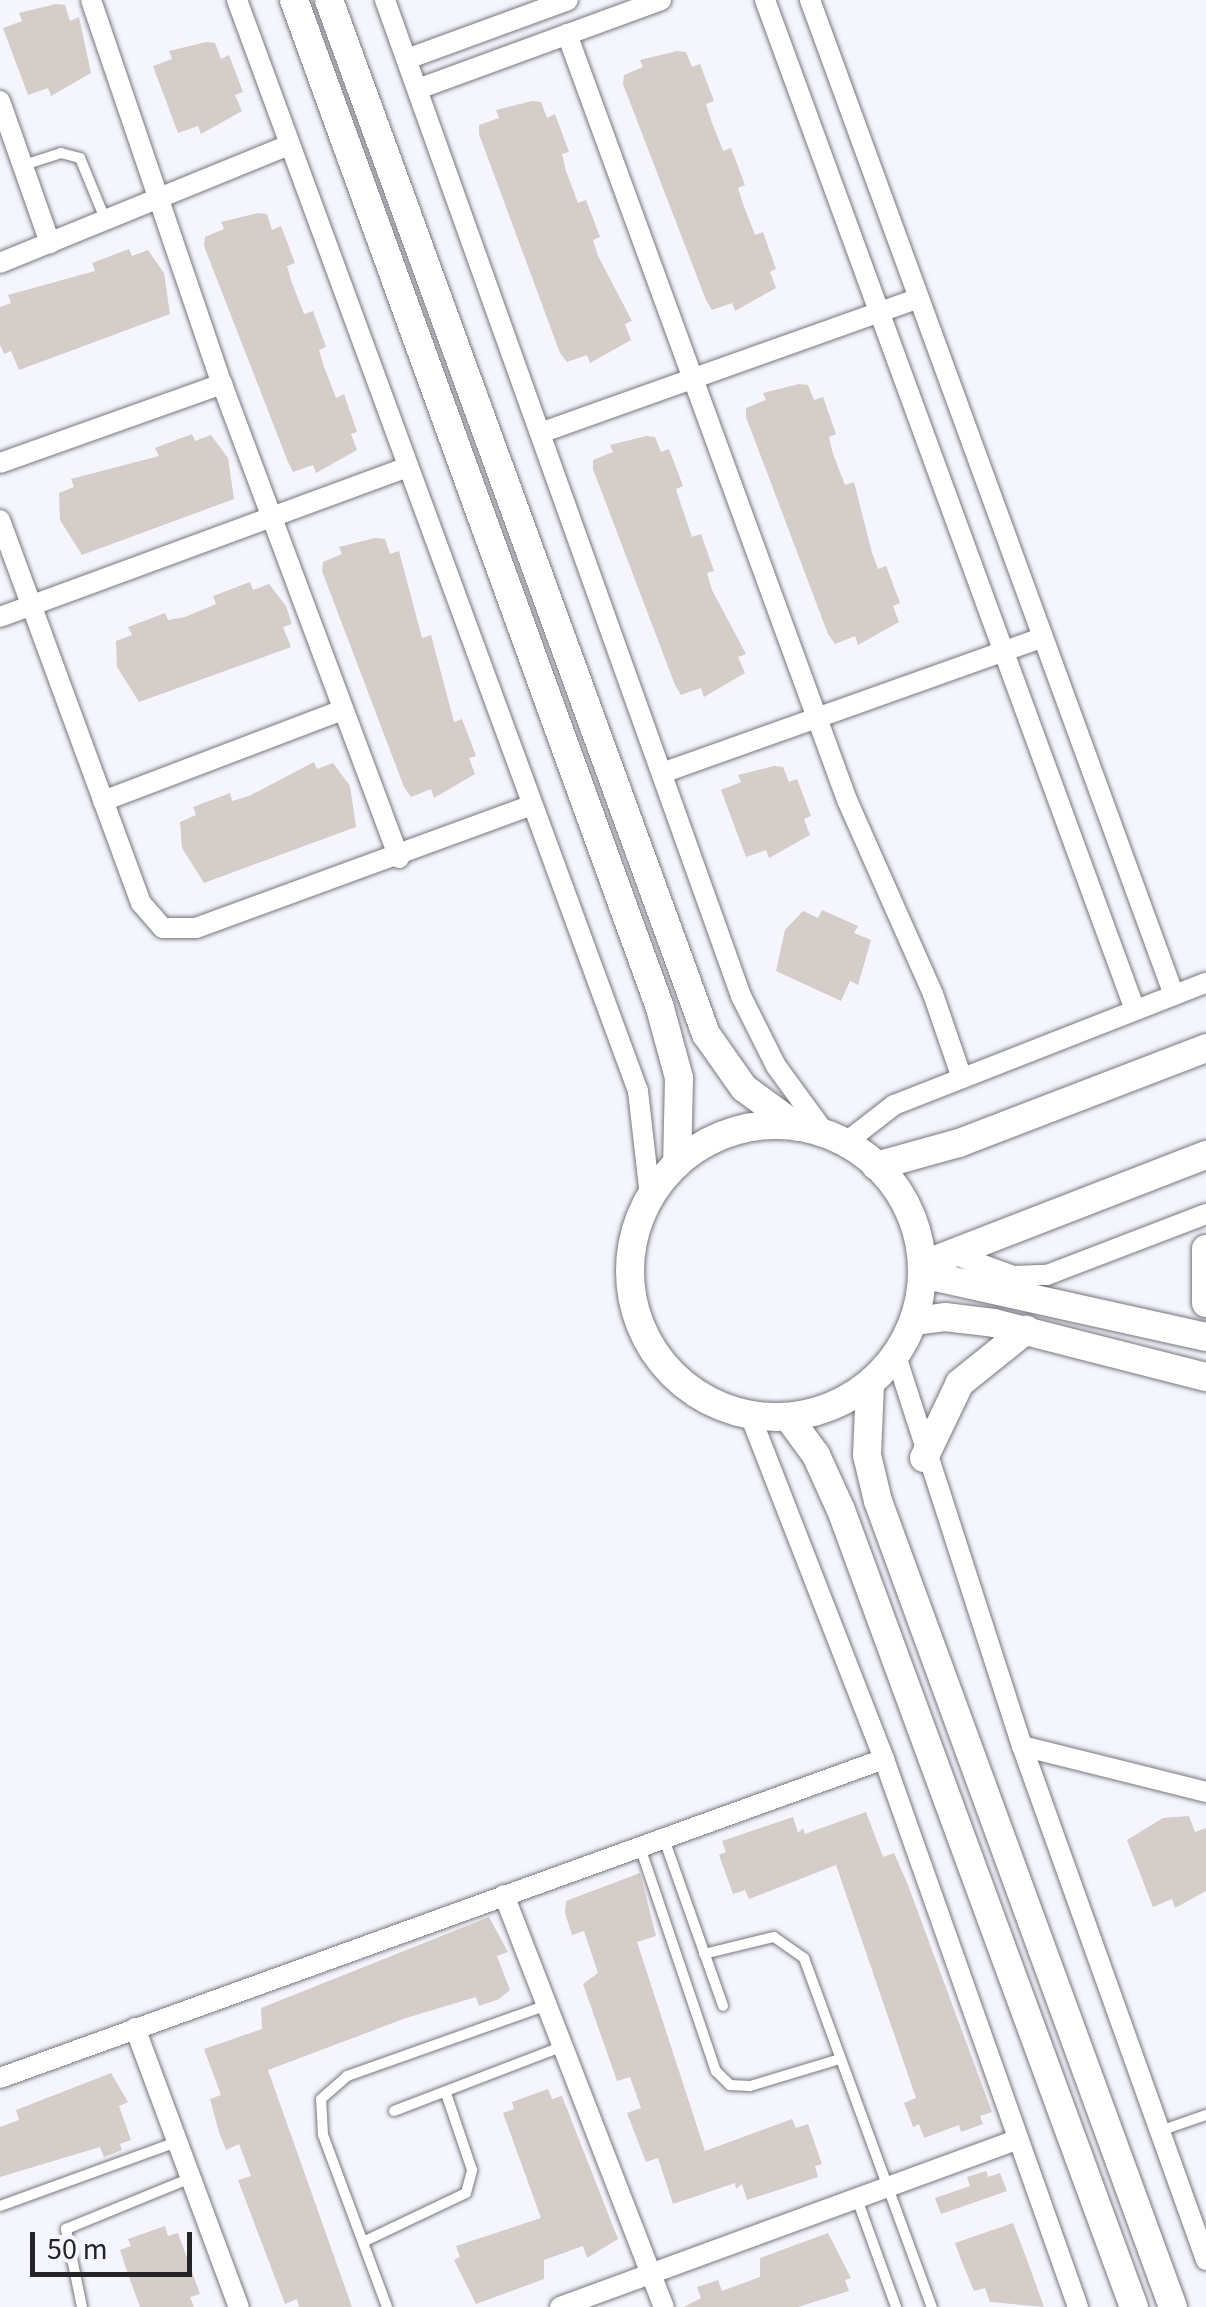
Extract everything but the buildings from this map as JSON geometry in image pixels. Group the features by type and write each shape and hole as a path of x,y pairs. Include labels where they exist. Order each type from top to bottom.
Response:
{"street":[{"path":"91,0 222,384 399,858"},
{"path":"237,0 405,468 638,1090 650,1197"},
{"path":"294,0 660,1008 679,1078 677,1164"},
{"path":"329,0 706,1034 744,1088 798,1126 835,1138 876,1166 900,1194 922,1270 914,1321 896,1356 870,1384 818,1412 788,1417 750,1415 712,1402 678,1380 644,1331 630,1274 635,1234 650,1197 677,1164 733,1131 798,1126"},
{"path":"386,0 752,1020 835,1138"},
{"path":"407,59 568,0"},
{"path":"418,89 661,0"},
{"path":"765,0 1135,1010"},
{"path":"810,0 1174,995"},
{"path":"567,34 818,720 962,1078"},
{"path":"0,101 50,243"},
{"path":"0,263 289,145"},
{"path":"543,432 919,298"},
{"path":"0,463 222,384"},
{"path":"0,617 405,468"},
{"path":"0,520 146,914 174,931 399,858 530,806"},
{"path":"662,773 1041,638"},
{"path":"103,801 343,710"},
{"path":"835,1138 894,1105 1206,982"},
{"path":"876,1166 958,1143 1206,1048"},
{"path":"922,1270 1206,1156"},
{"path":"954,1254 1013,1276 1048,1274 1206,1214"},
{"path":"1206,1249 1206,1303"},
{"path":"922,1270 1206,1337"},
{"path":"914,1321 971,1318 1206,1377"},
{"path":"924,1458 960,1382 1026,1330"},
{"path":"896,1356 924,1458 1022,1746 1206,2260"},
{"path":"870,1384 865,1431 874,1490 1172,2307"},
{"path":"750,1415 884,1758 1078,2307"},
{"path":"788,1417 816,1454 841,1510 1134,2307"},
{"path":"1022,1746 1206,1792"},
{"path":"0,2078 884,1758"},
{"path":"504,1895 664,2307"},
{"path":"135,2028 239,2307"},
{"path":"560,2307 1017,2140"}],"lane":[{"path":"23,166 62,153 80,158 106,221"},
{"path":"663,1838 723,2006"},
{"path":"640,1846 716,2072 730,2085 750,2086 840,2058"},
{"path":"704,1954 761,1936 796,1948 932,2307"},
{"path":"387,2307 319,2123 327,2089 547,2005"},
{"path":"394,2111 563,2046"},
{"path":"364,2242 466,2193 472,2170 446,2093"},
{"path":"1158,2132 1206,2114"},
{"path":"0,2206 178,2141"},
{"path":"82,2307 66,2229 75,2220 191,2178"},
{"path":"856,2198 896,2307"}]}
